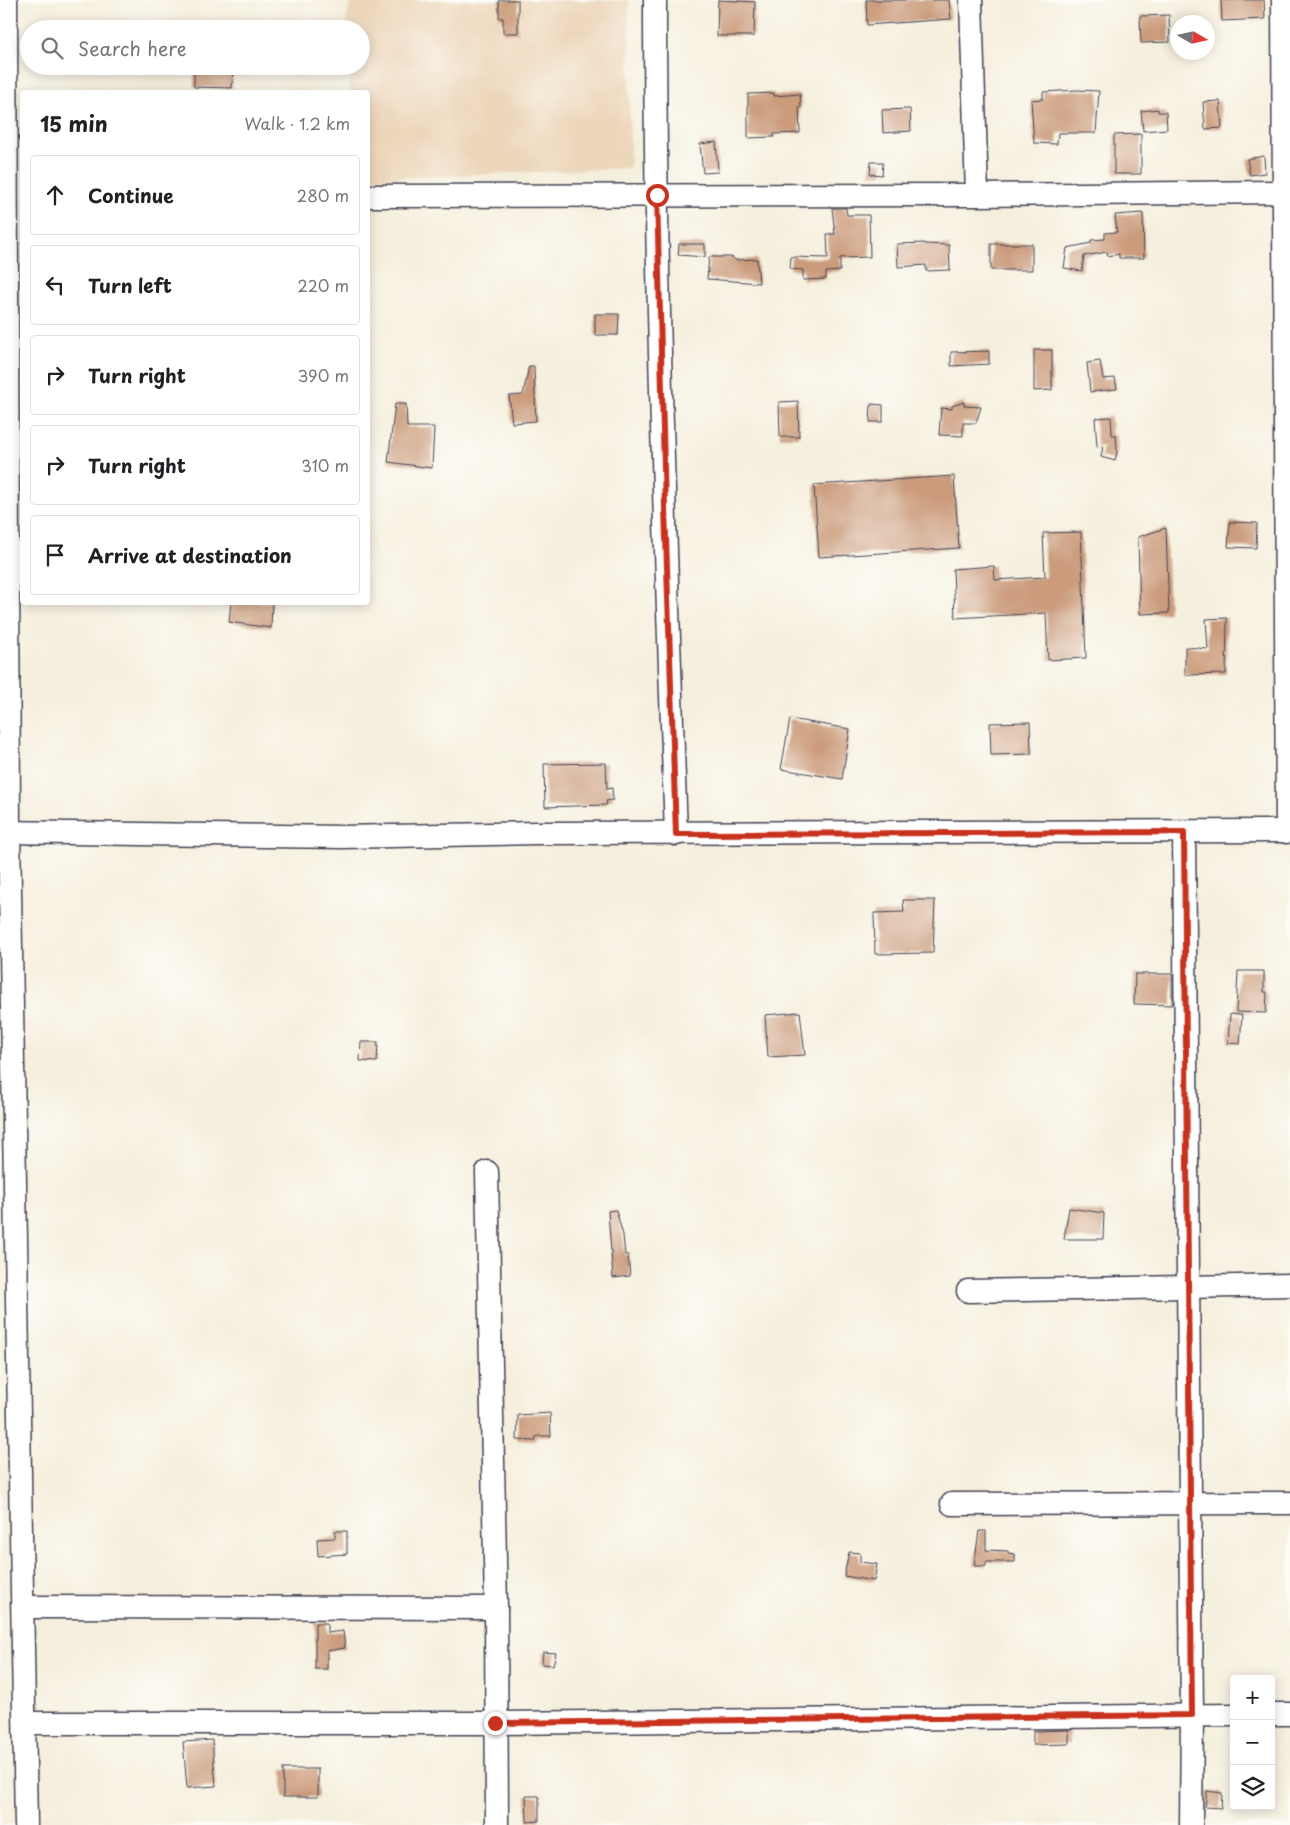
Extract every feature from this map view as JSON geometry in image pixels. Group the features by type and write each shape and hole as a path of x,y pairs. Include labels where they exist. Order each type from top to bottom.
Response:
{"street":[{"path":"6,0 10,197 4,832 8,1286 23,1607 26,1825"},
{"path":"656,0 657,195 676,834"},
{"path":"971,0 977,195"},
{"path":"4,832 342,837 536,833 1289,832 1287,192 1283,0"},
{"path":"370,196 977,195 1287,192"},
{"path":"1184,832 1192,1715 1191,1825"},
{"path":"487,1172 496,1608 495,1723 497,1825"},
{"path":"968,1291 1290,1285"},
{"path":"952,1504 1290,1502"},
{"path":"23,1607 496,1608"},
{"path":"1275,1714 1290,1714"},
{"path":"25,1723 495,1723 1230,1715"}],"shaded area":[{"path":"352,0 629,0 630,168 370,179 370,90 349,90 348,75 370,75 370,20 346,19"}],"building":[{"path":"499,0 518,0 518,33 503,33 503,18 499,18"},
{"path":"718,0 755,2 754,36 717,36"},
{"path":"866,0 949,0 951,19 867,25"},
{"path":"1221,0 1264,0 1265,19 1222,21"},
{"path":"1169,15 1170,42 1141,43 1140,16"},
{"path":"194,75 233,75 232,88 194,87"},
{"path":"1099,91 1096,133 1058,133 1057,144 1034,143 1031,100 1043,99 1043,92"},
{"path":"774,93 774,96 800,94 800,133 748,138 748,94"},
{"path":"1220,101 1222,128 1205,129 1203,102"},
{"path":"910,109 911,131 883,133 882,110"},
{"path":"1158,109 1158,112 1166,112 1167,129 1143,131 1141,111"},
{"path":"1141,134 1141,174 1114,174 1114,135"},
{"path":"716,142 718,172 703,173 700,144"},
{"path":"1264,156 1265,173 1250,175 1247,159"},
{"path":"871,162 883,162 882,175 870,174"},
{"path":"832,208 846,208 847,215 869,215 870,257 840,258 840,271 826,272 826,279 803,280 803,270 790,269 791,257 828,258 827,234 835,234"},
{"path":"1143,213 1144,258 1119,258 1119,254 1108,256 1107,252 1084,256 1082,271 1064,268 1067,248 1091,243 1091,240 1105,239 1105,233 1117,232 1115,215"},
{"path":"925,243 949,245 950,270 926,271 926,265 898,267 897,244"},
{"path":"679,244 705,244 705,257 678,255"},
{"path":"991,244 1032,244 1032,270 991,270"},
{"path":"709,257 732,257 735,260 757,259 759,283 707,279"},
{"path":"595,314 619,314 618,335 595,335"},
{"path":"1034,350 1052,350 1052,390 1034,391"},
{"path":"989,351 989,364 951,366 951,352"},
{"path":"1100,361 1103,379 1115,378 1117,389 1090,392 1087,363"},
{"path":"529,366 534,366 536,421 512,423 509,396 523,395"},
{"path":"798,401 799,437 780,437 779,402"},
{"path":"964,402 964,406 981,407 976,423 963,423 963,436 939,435 941,408 952,409 952,406"},
{"path":"395,404 406,404 407,427 434,427 432,468 388,462"},
{"path":"871,404 883,405 883,422 870,422"},
{"path":"1111,417 1112,435 1116,435 1117,452 1115,461 1101,457 1103,446 1097,447 1095,418"},
{"path":"954,476 959,548 819,557 814,485"},
{"path":"1230,522 1257,523 1256,548 1228,547"},
{"path":"1166,528 1169,613 1140,614 1138,537"},
{"path":"1081,532 1086,658 1048,660 1046,613 955,618 953,569 994,566 995,580 1045,577 1043,533"},
{"path":"231,605 272,605 271,628 229,622"},
{"path":"1227,618 1226,674 1185,675 1185,647 1208,649 1206,619"},
{"path":"790,719 850,729 842,779 781,769"},
{"path":"1030,722 1031,754 991,755 990,723"},
{"path":"606,763 607,789 612,788 613,800 606,801 607,805 545,807 544,764"},
{"path":"903,900 935,900 933,953 875,954 874,913 904,912"},
{"path":"1238,971 1264,971 1264,992 1267,992 1266,1013 1236,1012"},
{"path":"1135,974 1172,974 1172,1005 1134,1004"},
{"path":"800,1012 805,1055 768,1057 765,1015"},
{"path":"1230,1014 1242,1015 1240,1044 1228,1043"},
{"path":"361,1042 378,1042 377,1062 360,1061"},
{"path":"1069,1208 1104,1213 1103,1239 1064,1239"},
{"path":"616,1210 623,1235 625,1255 628,1255 630,1276 613,1278 608,1211"},
{"path":"550,1413 551,1436 539,1436 536,1437 535,1441 517,1440 518,1415"},
{"path":"335,1531 347,1531 347,1554 318,1556 317,1539 335,1538"},
{"path":"979,1531 986,1531 986,1550 1008,1551 1008,1553 1015,1554 1015,1562 986,1562 986,1566 974,1566"},
{"path":"849,1552 860,1553 860,1562 877,1564 874,1581 844,1576"},
{"path":"315,1623 327,1623 327,1633 343,1631 345,1648 327,1651 327,1669 315,1669"},
{"path":"543,1652 556,1653 553,1665 542,1664"},
{"path":"1069,1730 1069,1744 1033,1745 1033,1731"},
{"path":"212,1740 216,1786 187,1788 183,1742"},
{"path":"283,1769 318,1769 318,1797 283,1797"},
{"path":"1207,1791 1222,1793 1221,1808 1205,1807"},
{"path":"526,1796 539,1796 539,1821 527,1822"}],"route":[{"path":"495,1723 1192,1715 1184,832 676,834 657,195"}]}
